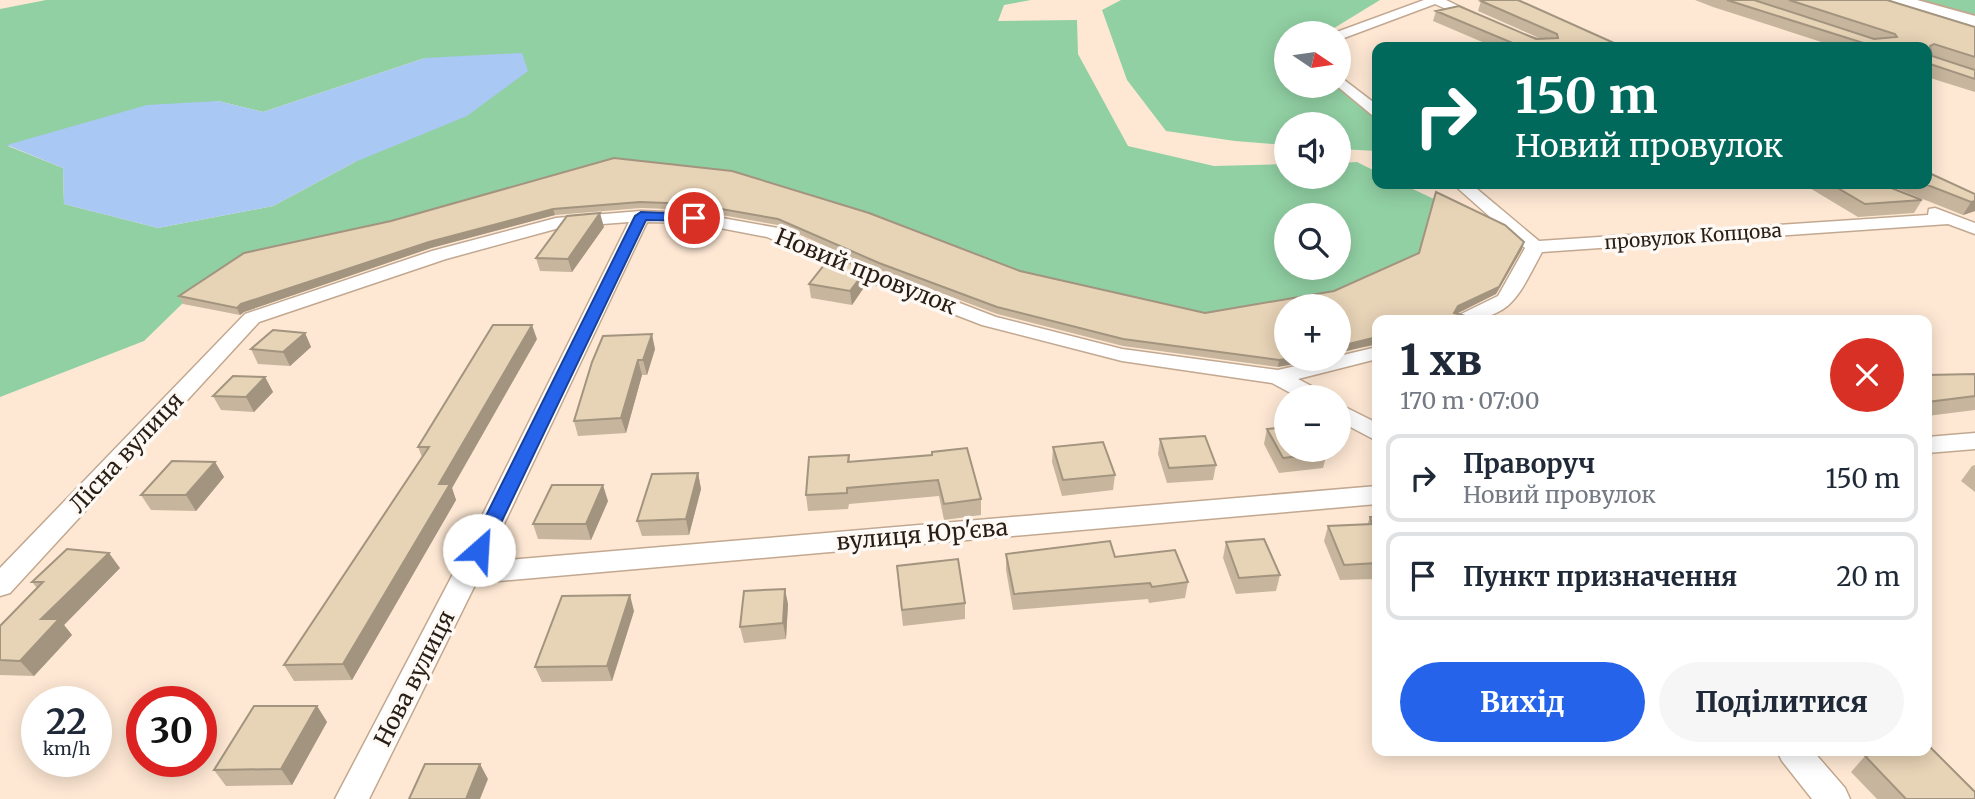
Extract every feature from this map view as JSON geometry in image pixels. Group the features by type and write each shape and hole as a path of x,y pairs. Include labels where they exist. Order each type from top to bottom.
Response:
{"main road":[{"path":"1898,0 1975,22"}],"street":[{"path":"1351,31 1435,0 1497,26"},
{"path":"1351,89 1372,108"},
{"path":"1467,189 1535,247 1506,300 1474,315"},
{"path":"1913,204 1975,229"},
{"name":"Новий провулок","path":"252,317 439,254 562,222 641,216 694,218 772,232 872,276 989,321 1109,352 1278,377 1293,385"},
{"name":"Нова вулиця","path":"352,799 467,574 641,216"},
{"name":"провулок Копцова","path":"1535,247 1949,219"},
{"name":"Лісна вулиця","path":"0,586 252,317"},
{"path":"1278,377 1372,355"},
{"path":"1351,418 1372,430"},
{"path":"1932,445 1975,441"},
{"name":"вулиця Юр'єва","path":"467,574 1372,495"},
{"path":"1797,756 1833,799"}],"green space":[{"path":"46,0 1031,0 1004,5 998,21 1077,20 1078,54 1128,146 1214,166 1274,164 1274,189 1351,189 1351,162 1357,162 1372,170 1372,189 1413,189 1434,199 1417,260 1342,294 1274,294 1274,308 1204,320 615,165 183,303 144,341 0,397 0,9","holes":["425,58 355,162 273,206 158,228 64,204 63,168 8,146 218,101 263,112"]},
{"path":"1121,0 1380,0 1346,21 1274,21 1274,98 1351,98 1351,90 1372,108 1372,151 1351,150 1351,112 1274,112 1274,144 1166,131 1127,80 1102,10"},
{"path":"1898,0 1975,0 1975,22"}],"water":[{"path":"522,53 528,71 467,116 355,162 273,206 158,228 64,204 63,168 7,145 147,105 218,101 263,112 425,58"}],"building":[{"path":"1518,0 1612,42 1510,42 1436,11 1459,6 1536,39 1558,38 1557,34 1481,1"},
{"path":"1727,0 1754,0 1874,39 1897,37 1895,34 1789,0 1887,0 1975,27 1975,57 1932,45 1932,42 1860,42"},
{"path":"1932,56 1975,70 1975,79 1932,65"},
{"path":"614,158 732,171 869,213 1020,271 1205,313 1274,301 1274,359 1123,339 997,307 879,263 778,219 693,204 640,202 553,209 429,242 241,304 237,308 179,296 244,253 391,221"},
{"path":"1932,174 1975,194 1975,201 1971,202 1932,187"},
{"path":"1840,189 1894,189 1922,200 1865,204"},
{"path":"1436,192 1505,225 1524,242 1499,287 1458,306 1454,313 1462,315 1372,315 1372,338 1351,343 1351,294 1316,294 1334,291 1419,253"},
{"path":"600,213 568,259 536,258 567,216"},
{"path":"828,260 845,261 866,270 850,291 809,284"},
{"path":"493,325 532,325 439,484 450,484 343,664 284,665 429,447 418,447"},
{"path":"273,330 305,333 283,352 251,349"},
{"path":"652,334 643,360 638,360 621,418 574,421 603,336"},
{"path":"1975,374 1975,396 1932,401 1932,375"},
{"path":"233,376 265,377 246,397 213,396"},
{"path":"1274,428 1274,442 1267,429"},
{"path":"1205,436 1216,465 1169,468 1160,439"},
{"path":"1103,442 1115,475 1063,480 1053,447"},
{"path":"967,448 981,499 944,504 938,480 847,488 847,493 806,495 809,457 849,455 848,462 932,455 932,452"},
{"path":"172,461 215,462 186,495 141,495"},
{"path":"698,473 686,519 637,521 652,474"},
{"path":"552,485 603,485 586,524 533,524"},
{"path":"1372,524 1372,563 1344,565 1328,526"},
{"path":"1264,539 1280,575 1239,578 1226,542"},
{"path":"1110,541 1115,557 1175,550 1188,582 1152,587 1150,583 1014,594 1006,554"},
{"path":"67,549 109,553 41,619 59,619 20,661 0,660 0,626 43,582 32,582"},
{"path":"958,559 965,603 902,610 897,566"},
{"path":"785,589 783,623 740,627 744,591"},
{"path":"630,595 607,666 535,667 562,596"},
{"path":"254,706 317,706 281,769 217,770 217,765"},
{"path":"1932,749 1975,792 1975,799 1906,799 1865,756 1932,756"},
{"path":"425,764 480,764 466,799 409,799"}],"route":[{"path":"479,550 641,216 694,218"}]}
